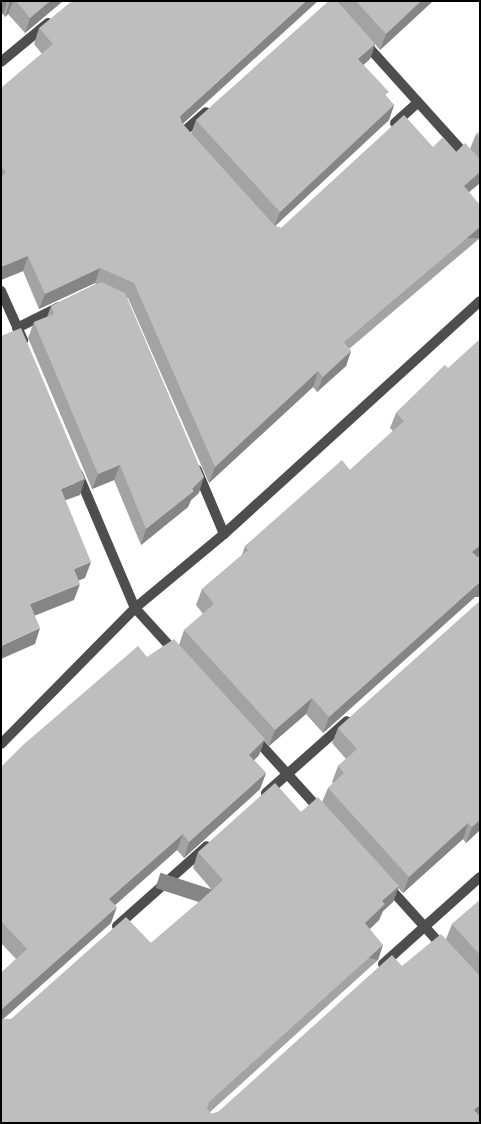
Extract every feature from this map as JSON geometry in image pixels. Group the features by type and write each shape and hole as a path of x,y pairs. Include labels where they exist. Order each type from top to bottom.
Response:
{"street":[{"path":"1,62 60,14"},
{"path":"354,31 480,171"},
{"path":"195,148 181,134 218,101"},
{"path":"389,129 418,102"},
{"path":"1,291 28,355"},
{"path":"1,744 135,608 224,534 480,301"},
{"path":"17,328 70,302"},
{"path":"191,457 224,534"},
{"path":"73,462 135,608 181,659"},
{"path":"258,800 354,714"},
{"path":"248,730 326,817"},
{"path":"111,932 214,839"},
{"path":"379,876 449,954"},
{"path":"374,972 480,877"}],"building":[{"path":"16,1 50,1 30,18"},
{"path":"72,1 306,1 180,116 182,123 275,226 281,228 404,115 433,147 443,137 456,152 465,143 480,159 480,172 464,186 480,205 480,227 344,342 351,351 323,377 318,371 215,467 134,283 100,268 45,294 28,256 1,267 1,177 6,172 1,167 1,88 53,44 39,28"},
{"path":"329,1 337,1 375,44 358,59 389,92 385,95 394,105 280,212 196,120"},
{"path":"356,1 421,1 386,34"},
{"path":"480,131 480,139 476,134"},
{"path":"101,282 125,293 204,477 192,489 194,491 146,529 120,465 98,474 34,322 54,314 51,306"},
{"path":"21,328 85,479 61,489 91,562 74,569 80,584 30,604 40,628 1,646 1,336"},
{"path":"480,339 480,545 472,552 480,559 480,582 329,717 312,698 275,730 184,630 214,604 202,589 248,550 245,546 342,460 350,470 404,421 396,413 445,365 448,368"},
{"path":"480,601 480,820 472,827 468,823 409,877 328,788 344,773 338,766 357,749 338,728"},
{"path":"174,639 265,739 249,755 266,773 189,842 183,834 109,899 117,907 2,1009 2,1019 11,1019 126,917 151,943 199,902 223,880 198,852 275,783 301,812 318,797 399,886 382,901 385,904 365,923 383,945 209,1102 207,1108 211,1114 218,1112 392,955 402,966 441,934 480,976 480,1105 474,1110 480,1116 480,1123 1,1123 1,973 27,949 1,921 1,767 23,745 138,646 147,657"},
{"path":"480,900 480,955 452,924"}]}
